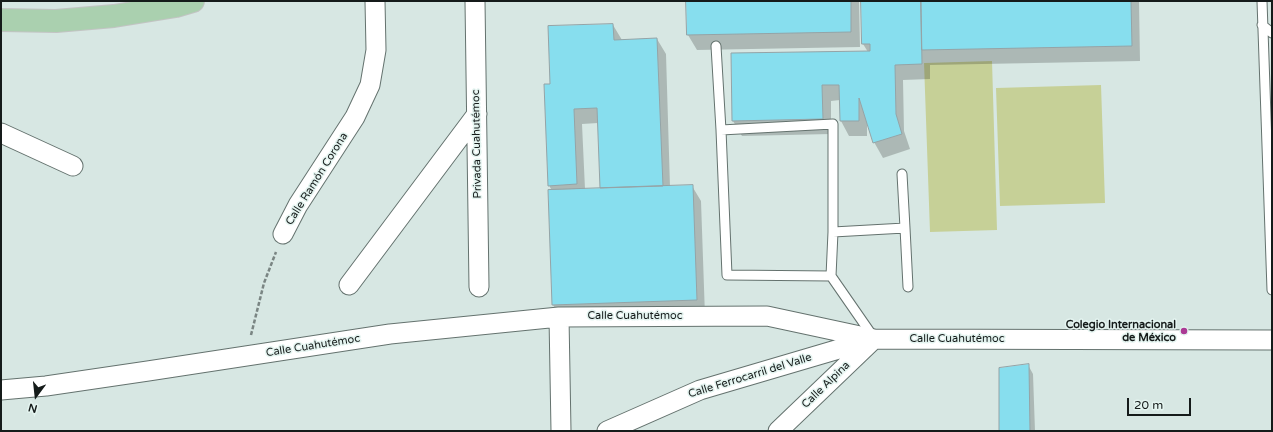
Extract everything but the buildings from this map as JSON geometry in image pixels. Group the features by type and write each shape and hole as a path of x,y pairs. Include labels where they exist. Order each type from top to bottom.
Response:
{"main road":[{"path":"1,20 56,21 114,16 176,6 193,1"}],"street":[{"name":"Calle Ramón Corona","path":"283,234 298,205 355,117 370,85 376,50 375,1"},
{"name":"Privada Cuahutémoc","path":"475,1 479,287"},
{"path":"349,285 476,114"},
{"path":"1,133 73,166"},
{"path":"559,316 561,431"},
{"name":"Calle Cuahutémoc","path":"1,390 46,386 390,334 559,316 767,316 874,339 1272,340"},
{"name":"Calle Ferrocarril del Valle","path":"607,431 700,390 874,339"},
{"name":"Calle Alpina","path":"778,431 874,339"}],"lane":[{"path":"1262,1 1272,290"},
{"path":"1262,25 1272,33"},
{"path":"716,46 727,274 831,276"},
{"path":"721,130 833,124 833,232 831,276 874,339"},
{"path":"902,174 908,287"},
{"path":"833,232 905,228"}],"path":[{"name":"Calle Ramón Corona","path":"245,356 264,283 283,234"}],"green space":[{"path":"992,61 997,230 930,232 924,63"},
{"path":"1101,85 1105,203 1000,206 996,88"}],"place":[{"name":"Colegio Internacional de México","path":"1184,331"}]}
